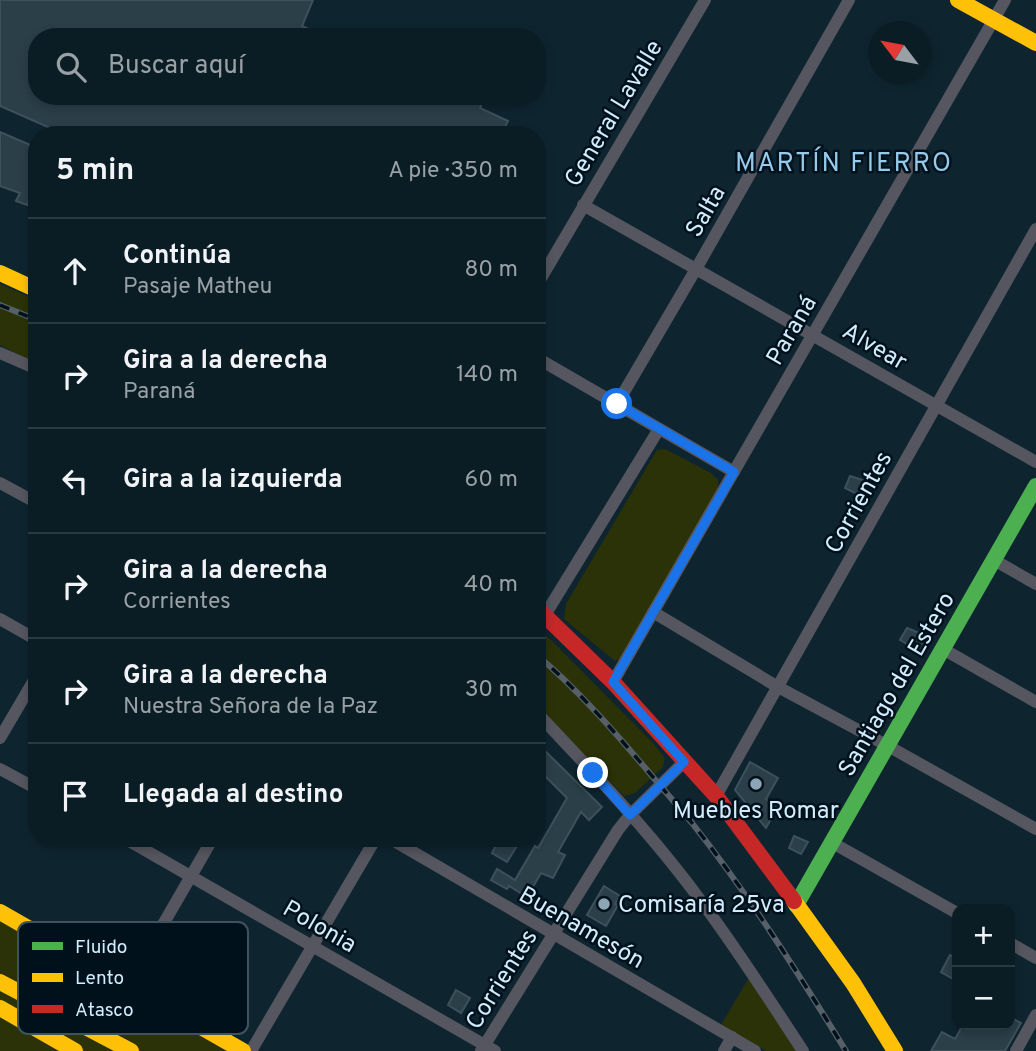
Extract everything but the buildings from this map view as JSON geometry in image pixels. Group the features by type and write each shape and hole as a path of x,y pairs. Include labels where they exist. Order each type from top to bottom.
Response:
{"main road":[{"path":"958,0 1036,43"},
{"path":"0,273 28,286"},
{"name":"Santiago del Estero","path":"796,905 1036,486"},
{"path":"546,616 613,682 716,796 853,983 895,1051"},
{"path":"0,912 18,922"},
{"path":"0,982 18,991"},
{"path":"0,1008 18,1018"},
{"path":"45,1034 75,1051"},
{"path":"99,1034 131,1051"},
{"path":"213,1034 243,1051"}],"street":[{"name":"General Lavalle","path":"546,269 705,0"},
{"name":"Salta","path":"617,404 849,0"},
{"name":"Paraná","path":"613,682 1005,0"},
{"name":"Alvear","path":"583,205 1036,461"},
{"name":"Corrientes","path":"716,796 1036,229"},
{"path":"0,353 28,365"},
{"path":"546,363 734,472"},
{"path":"546,603 659,429"},
{"path":"0,483 28,498"},
{"path":"994,560 1036,584"},
{"path":"653,612 778,687 1036,830"},
{"path":"0,619 28,635"},
{"path":"943,649 1036,702"},
{"path":"0,738 28,690"},
{"path":"546,723 630,815 695,892 803,1051"},
{"name":"Corrientes","path":"487,1049 618,830 684,762"},
{"path":"0,769 28,784"},
{"path":"831,842 952,911"},
{"name":"Polonia","path":"140,847 487,1049"},
{"path":"165,922 209,847"},
{"path":"251,1051 371,847"},
{"name":"Buenamesón","path":"404,847 755,1051"},
{"path":"1015,946 1036,958"},
{"path":"1016,1051 1036,1016"},
{"path":"724,1051 732,1037"}],"green space":[{"path":"0,284 28,296 28,359 0,345"},
{"path":"665,449 711,473 718,480 718,489 623,658 615,661 564,619 566,604 657,450"},
{"path":"546,636 665,758 663,767 635,793 624,796 546,714"},
{"path":"0,912 18,922 18,1034 213,1034 243,1051 0,1051"},
{"path":"750,976 797,1051 766,1051 721,1025"}],"railway":[{"path":"0,305 28,316"},
{"path":"546,663 594,710 713,850 753,906 846,1051"}],"traffic: fast":[{"path":"796,905 1036,486"}],"traffic: slow":[{"path":"958,0 1036,43"},
{"path":"0,273 28,286"},
{"path":"794,901 853,983 895,1051"},
{"path":"0,912 18,922"},
{"path":"0,982 18,991"},
{"path":"0,1008 18,1018"},
{"path":"45,1034 75,1051"},
{"path":"99,1034 131,1051"},
{"path":"213,1034 243,1051"}],"traffic: jam":[{"path":"546,617 613,682 716,796 794,901"}],"place":[{"name":"Muebles Romar","path":"756,784"},
{"name":"Comisaría 25va","path":"604,904"}],"district":[{"name":"MARTÍN FIERRO","path":"844,162"}],"route":[{"path":"593,773 630,815 684,762 613,682 734,472 617,404"}]}
